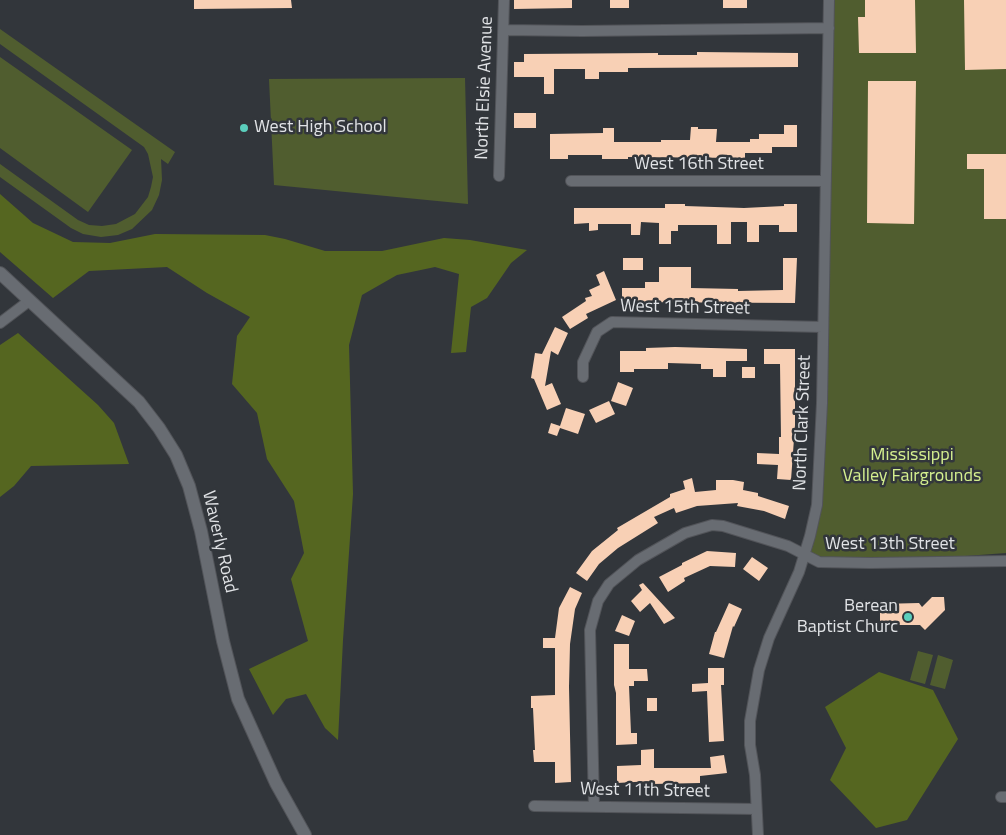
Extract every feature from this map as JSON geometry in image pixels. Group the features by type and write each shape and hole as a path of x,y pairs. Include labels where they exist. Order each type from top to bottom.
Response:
{"street":[{"name":"North Elsie Avenue","path":"499,176 504,0"},
{"name":"North Clark Street","path":"758,835 755,775 750,745 750,721 759,670 769,638 799,572 816,505 822,402 829,0"},
{"path":"504,30 829,28"},
{"name":"West 16th Street","path":"571,181 826,181"},
{"name":"Waverly Road","path":"0,273 139,402 159,428 176,455 189,486 201,530 223,642 238,699 276,783 305,835"},
{"path":"0,323 29,301"},
{"name":"West 15th Street","path":"583,377 583,362 597,332 612,322 823,327"},
{"name":"West 13th Street","path":"594,807 590,630 598,601 609,584 638,560 685,534 712,525 723,526 788,546 819,562 870,564 1006,561"},
{"name":"West 11th Street","path":"534,806 756,809"}],"green space":[{"name":"Mississippi Valley Fairgrounds","path":"829,0 1006,0 1006,553 870,563 819,562 804,554 817,505"},
{"path":"0,29 175,152 168,164 161,159 162,180 159,195 152,210 132,229 118,235 101,237 83,234 71,228 0,177 0,164 78,220 89,225 102,226 116,224 135,214 148,197 153,177 148,154 144,147 0,44"},
{"path":"0,57 132,150 88,212 0,148"},
{"path":"465,78 468,204 274,185 269,79"},
{"path":"0,194 33,223 73,242 110,243 155,234 265,235 325,251 382,251 444,238 470,240 527,250 511,263 487,298 471,307 466,352 451,353 459,274 435,267 397,275 362,295 349,345 353,494 338,740 325,728 306,694 286,699 273,715 249,669 308,641 291,579 304,553 294,501 267,459 257,413 232,384 237,336 250,317 207,293 167,267 89,271 53,298 0,252"},
{"path":"18,333 98,405 114,423 129,464 31,466 14,486 0,497 0,345"},
{"path":"918,651 933,655 925,684 910,680"},
{"path":"938,655 953,660 945,689 930,685"},
{"path":"879,672 933,690 958,739 907,820 876,828 830,780 846,748 825,707"}],"building":[{"path":"194,0 291,0 292,8 194,9"},
{"path":"514,0 572,0 572,8 514,9"},
{"path":"610,0 629,0 629,8 610,8"},
{"path":"723,0 747,0 747,8 723,8"},
{"path":"865,0 915,0 916,53 859,53 858,17 865,17"},
{"path":"964,0 1006,0 1006,69 965,70"},
{"path":"697,52 798,53 798,67 628,68 628,72 599,72 599,79 585,79 585,69 554,69 554,94 544,94 544,77 514,77 514,62 524,62 524,54 658,53 658,55 697,55"},
{"path":"868,81 916,81 914,224 867,223"},
{"path":"514,113 536,113 536,128 514,128"},
{"path":"784,125 797,125 797,147 772,147 772,153 745,153 745,158 628,157 628,159 602,159 602,155 568,155 568,159 550,159 550,134 603,133 603,128 614,128 614,142 661,142 661,140 690,140 691,127 698,127 698,129 717,129 716,142 750,142 750,139 759,139 759,134 784,134"},
{"path":"967,154 1006,154 1006,219 984,219 984,169 967,169"},
{"path":"665,204 744,208 797,204 797,232 779,232 779,225 759,225 759,242 747,242 747,222 731,222 731,244 717,244 717,225 678,225 678,231 671,231 671,244 659,244 659,223 641,222 640,235 631,235 631,224 598,224 598,230 589,231 589,223 574,224 574,208 665,208"},
{"path":"623,258 643,258 643,270 623,270"},
{"path":"783,258 797,258 795,303 622,302 622,288 645,288 645,282 659,282 659,267 691,267 691,288 738,289 738,291 783,290"},
{"path":"604,271 616,300 586,314 588,318 570,329 562,317 586,301 585,298 592,296 589,290 600,285 596,275"},
{"path":"555,327 568,333 558,355 551,351 545,386 552,383 561,404 547,410 534,379 531,378 535,353 542,354"},
{"path":"646,348 747,349 747,361 726,361 726,377 713,377 713,369 701,369 701,364 668,363 668,369 634,369 634,372 620,372 620,351 646,351"},
{"path":"764,349 795,349 795,425 791,480 777,479 778,465 757,464 757,453 779,454 779,437 781,437 780,364 764,364"},
{"path":"742,367 755,367 755,378 742,378"},
{"path":"618,382 633,388 626,406 611,401"},
{"path":"609,401 615,414 596,423 589,410"},
{"path":"566,408 585,414 578,434 560,428 557,436 548,433 551,423 560,426"},
{"path":"692,478 695,492 716,490 716,480 744,482 743,490 758,493 758,496 789,506 785,519 764,511 737,506 738,503 697,506 676,513 674,508 654,517 658,523 618,548 599,564 587,581 576,573 592,551 618,530 617,528 670,497 670,494 685,489 683,481"},
{"path":"707,551 736,553 735,567 710,566 684,578 685,581 668,592 659,577"},
{"path":"752,557 768,568 759,581 743,569"},
{"path":"643,583 675,618 664,624 650,603 640,612 631,601 642,590 639,585"},
{"path":"570,587 582,593 575,609 570,644 571,782 555,783 555,762 534,762 533,750 535,750 531,696 555,695 555,648 543,648 543,638 555,638 559,608"},
{"name":"Berean Baptist Churc","path":"932,597 944,597 945,610 925,630 920,625 880,625 880,604 919,603 922,607"},
{"path":"729,603 742,609 733,626 724,658 709,654 715,632"},
{"path":"622,615 635,621 629,636 615,631"},
{"path":"614,644 629,644 629,669 647,669 648,681 634,681 634,686 629,686 631,733 637,733 637,744 616,745"},
{"path":"708,668 724,668 724,685 721,685 724,741 709,742 707,691 692,692 692,684 708,683"},
{"path":"647,698 657,698 657,711 647,711"},
{"path":"654,749 654,768 711,768 710,757 724,755 727,773 700,776 700,783 652,784 652,781 617,783 617,766 641,765 641,750"}],"place":[{"name":"West High School","path":"244,128"},
{"name":"Berean Baptist Churc","path":"908,617"}]}
